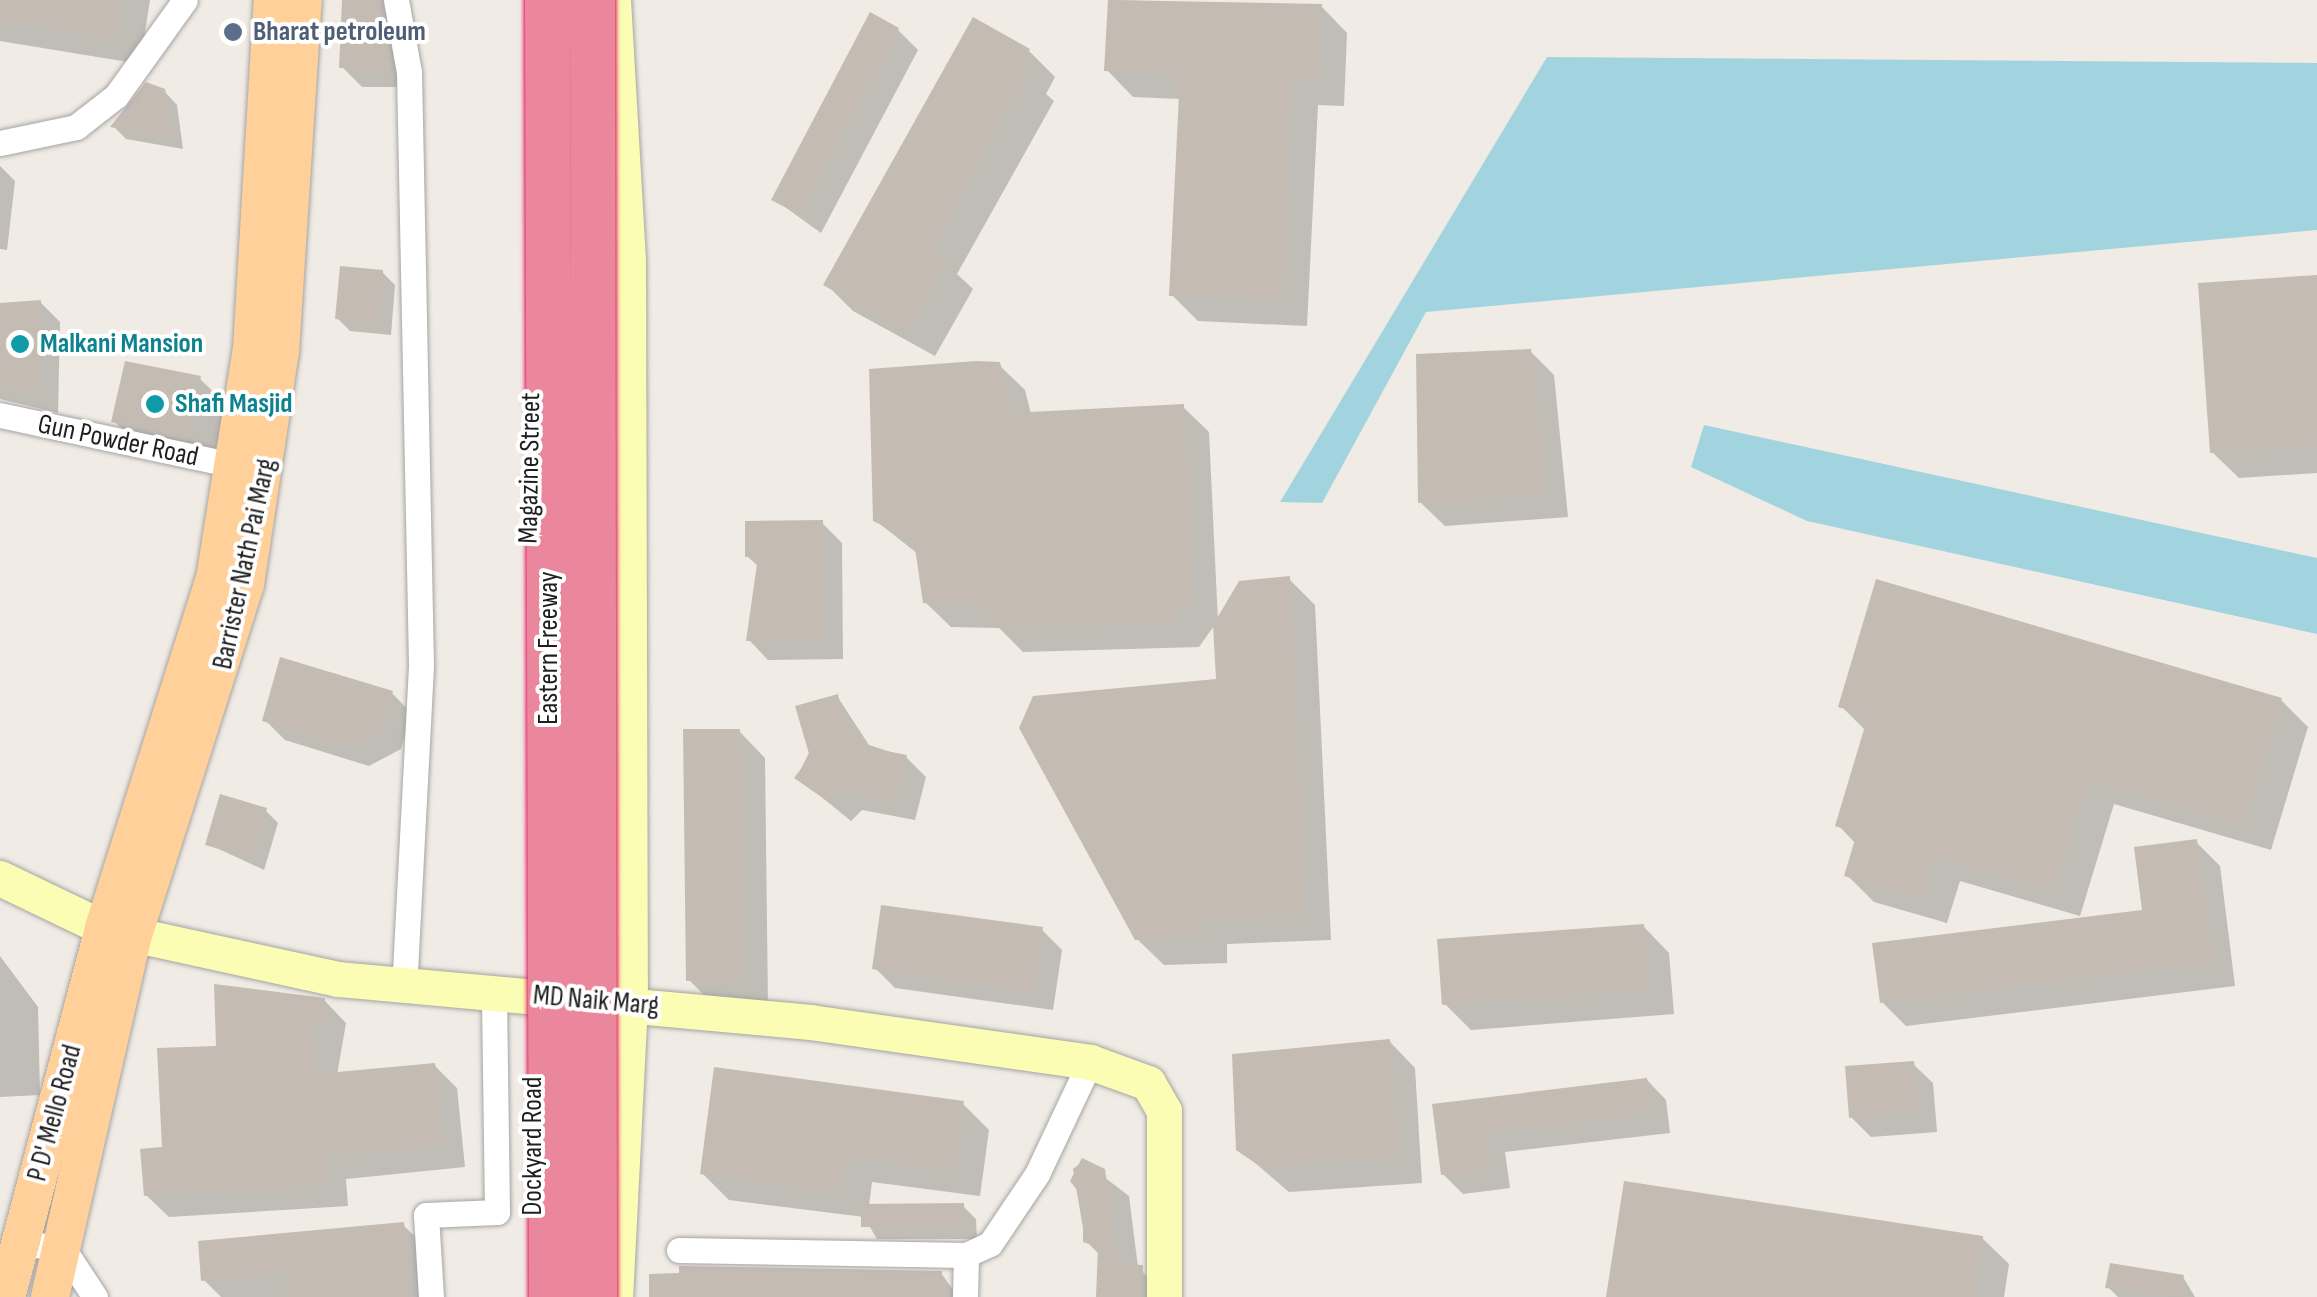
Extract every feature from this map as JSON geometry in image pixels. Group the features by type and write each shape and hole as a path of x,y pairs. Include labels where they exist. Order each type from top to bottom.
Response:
{"highway":[{"name":"Eastern Freeway","path":"547,0 551,1297"},
{"name":"Eastern Freeway","path":"592,0 594,1297"}],"main road":[{"name":"Barrister Nath Pai Marg","path":"119,932 194,667 237,466 274,0"},
{"name":"Barrister Nath Pai Marg","path":"119,932 222,676 267,471 303,0"},
{"name":"P D' Mello Road","path":"6,1297 119,932"},
{"name":"P D' Mello Road","path":"50,1297 119,932"}],"street":[{"path":"0,142 76,127 116,96 185,0"},
{"path":"396,0 409,72 422,666 404,986"},
{"name":"Magazine Street","path":"528,0 533,996"},
{"path":"614,0 628,260 630,1003 615,1297"},
{"name":"Gun Powder Road","path":"0,415 237,466"},
{"path":"0,878 119,932"},
{"name":"MD Naik Marg","path":"119,932 404,986 630,1003 1090,1062 1148,1083 1164,1111 1164,1297"},
{"path":"431,1297 426,1215 497,1212 494,993"},
{"name":"Dockyard Road","path":"533,996 533,1297"},
{"path":"679,1250 966,1255 990,1244 1037,1174 1090,1062"},
{"path":"20,1244 62,1247 96,1297"},
{"path":"965,1297 966,1255"}],"water":[{"path":"1547,57 2317,63 2317,230 1426,312 1322,503 1280,502"},
{"path":"1704,425 2317,558 2317,634 1807,521 1691,467"}],"building":[{"path":"0,0 120,0 114,39 0,20"},
{"path":"342,0 380,0 392,68 339,68"},
{"path":"1108,0 1322,4 1318,81 1292,80 1282,300 1169,296 1180,75 1104,71"},
{"path":"870,12 899,28 801,215 771,200"},
{"path":"973,17 1030,49 1020,68 1029,73 929,251 948,261 908,332 823,285"},
{"path":"146,82 165,89 172,138 110,127"},
{"path":"340,266 383,270 378,323 335,319"},
{"path":"2317,275 2317,445 2210,453 2198,283"},
{"name":"Malkani Mansion","path":"41,300 39,395 0,385 0,303"},
{"path":"1531,349 1545,494 1418,503 1416,354"},
{"name":"Shafi Masjid","path":"125,361 201,376 187,439 111,422"},
{"path":"1000,362 1012,413 1184,404 1193,594 1173,623 995,627 983,604 923,603 914,541 873,521 869,369"},
{"path":"823,520 824,640 746,641 758,557 745,557 745,521"},
{"path":"1290,576 1305,914 1201,918 1202,938 1135,940 1019,728 1033,696 1216,679 1213,625 1239,581"},
{"path":"1876,579 2282,698 2245,826 2088,780 2054,891 1934,856 1921,898 1844,876 1857,833 1835,826 1868,716 1838,707"},
{"path":"280,657 393,691 382,730 348,747 262,721"},
{"path":"838,694 845,723 865,747 907,755 895,802 841,791 830,803 794,778 810,757 795,706"},
{"path":"683,729 740,729 742,980 686,981"},
{"path":"220,794 267,808 251,858 205,845"},
{"path":"2197,839 2213,962 1880,1003 1872,943 2142,910 2134,847"},
{"path":"881,905 1043,927 1034,992 872,969"},
{"path":"1644,924 1649,989 1442,1005 1437,939"},
{"path":"214,984 325,998 326,1025 314,1025 316,1074 435,1063 444,1145 325,1157 327,1185 144,1196 140,1149 162,1147 157,1048 216,1046"},
{"path":"1390,1039 1397,1157 1261,1167 1236,1150 1232,1054"},
{"path":"1914,1061 1918,1113 1849,1118 1845,1066"},
{"path":"714,1067 964,1101 955,1171 846,1157 841,1193 700,1174"},
{"path":"1647,1078 1652,1113 1487,1133 1491,1169 1441,1175 1432,1104"},
{"path":"1082,1158 1105,1169 1118,1264 1143,1265 1142,1297 1096,1297 1098,1247 1083,1242 1083,1198 1070,1181"},
{"path":"1624,1181 1983,1236 1974,1297 1606,1297"},
{"path":"964,1203 965,1227 861,1227 861,1204"},
{"path":"404,1222 411,1297 287,1297 287,1273 201,1281 198,1241"},
{"path":"2110,1263 2184,1275 2180,1297 2105,1288"},
{"path":"679,1266 942,1271 942,1297 649,1297 649,1274 679,1273"}],"place":[{"name":"Bharat petroleum","path":"233,32"},
{"name":"Malkani Mansion","path":"20,344"},
{"name":"Shafi Masjid","path":"155,404"}]}
